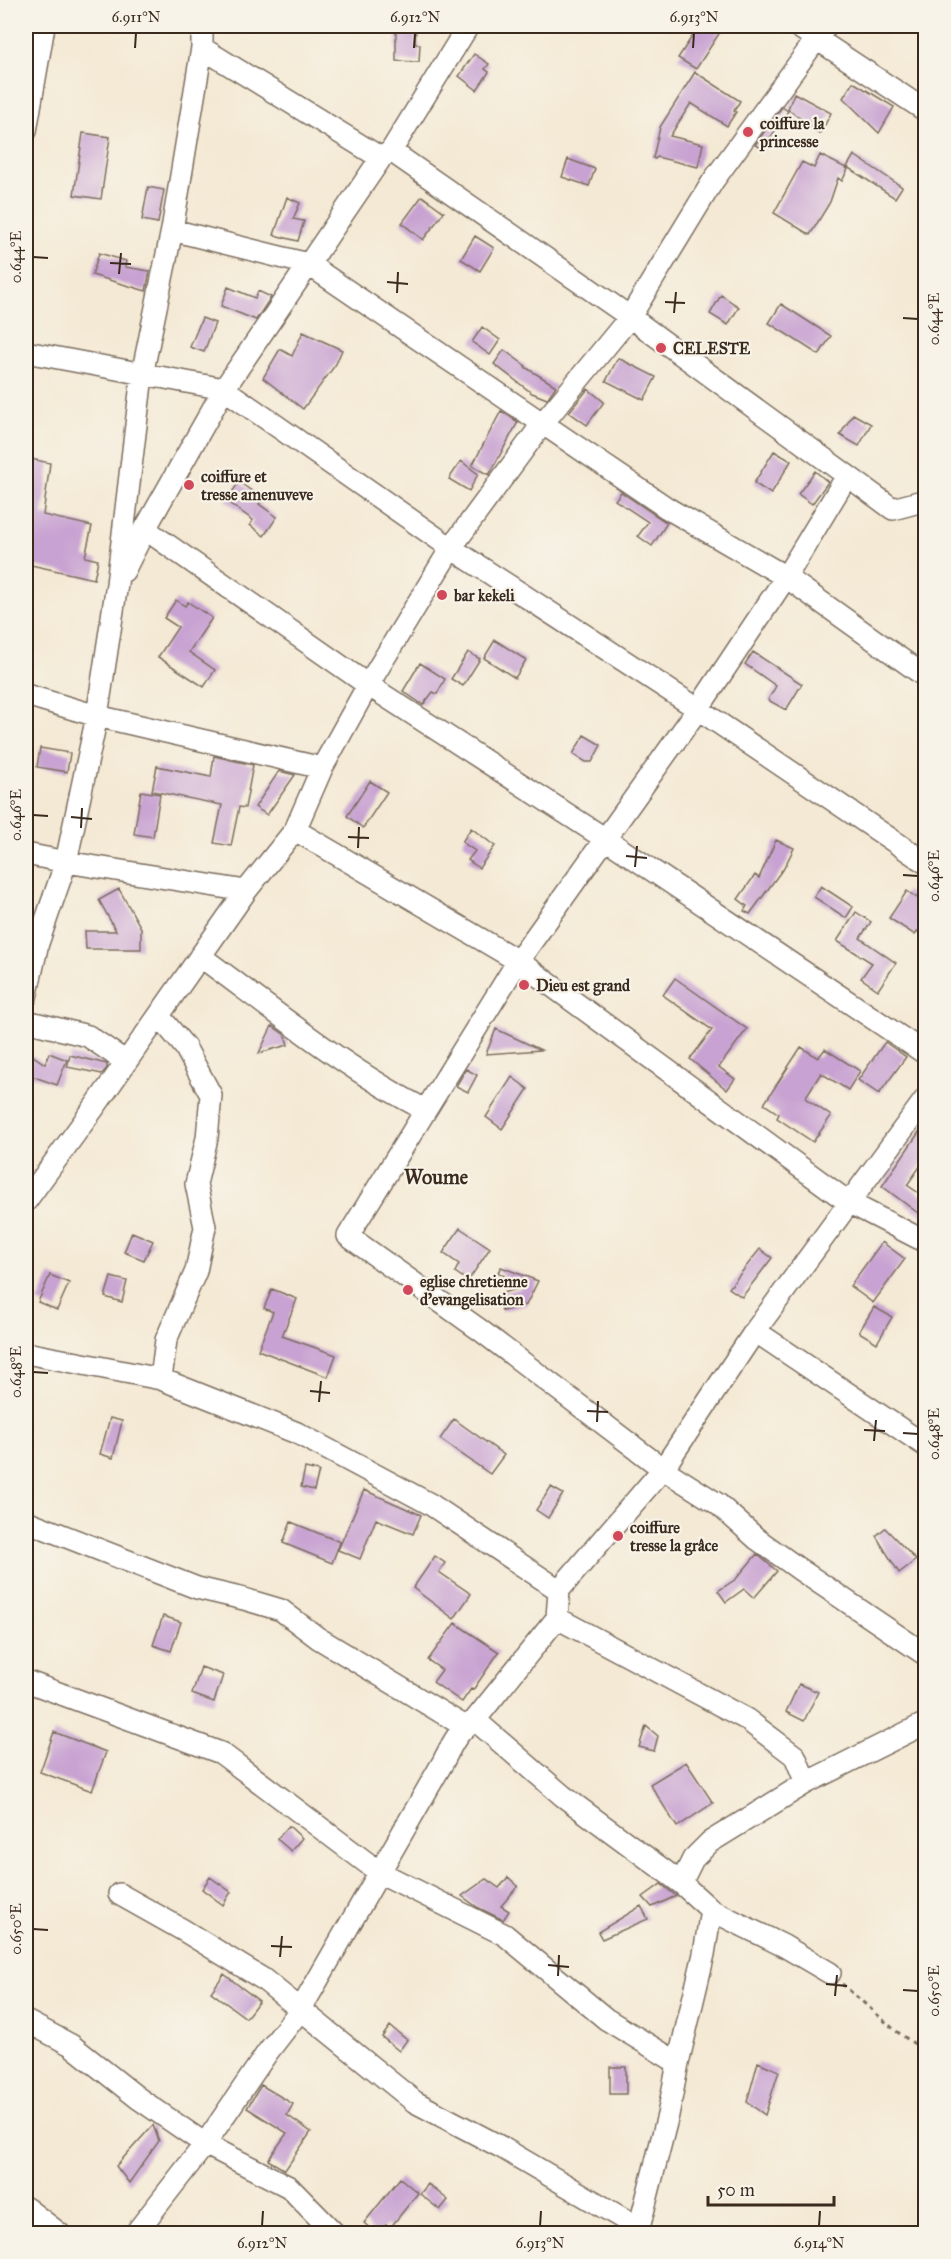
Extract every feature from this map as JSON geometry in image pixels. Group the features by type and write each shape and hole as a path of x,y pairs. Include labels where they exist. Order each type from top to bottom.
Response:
{"street":[{"path":"26,131 44,26"},
{"path":"26,997 38,943 66,862 97,716 117,584 142,375 172,230 202,48 202,26"},
{"path":"117,584 145,529 224,389 308,264 386,155 468,26"},
{"path":"797,26 822,32 922,101"},
{"path":"26,1202 246,891 295,830 322,768 368,685 452,548 543,423 630,317 713,181 822,32"},
{"path":"202,48 386,155 630,317 893,509 926,500"},
{"path":"172,230 308,264 667,508 786,577 926,677"},
{"path":"26,352 224,389 452,548 698,709 926,863"},
{"path":"847,476 786,577 698,709 518,960 348,1236 480,1330 663,1469 718,1504 757,1539 926,1655"},
{"path":"145,529 368,685 604,838 926,1054"},
{"path":"26,695 97,716 322,768"},
{"path":"295,830 518,960 848,1202 926,1242"},
{"path":"26,854 246,891"},
{"path":"200,956 352,1065 400,1097 426,1110"},
{"path":"159,1016 185,1047 211,1095 207,1138 196,1184 205,1227 196,1271 166,1340 161,1379"},
{"path":"26,1021 88,1036 126,1062"},
{"path":"135,2234 205,2144 267,2053 301,2008 456,1735 470,1723 556,1618 559,1590 663,1469 755,1331 926,1098"},
{"path":"755,1331 926,1446"},
{"path":"26,1353 161,1379 297,1433 430,1504 559,1590"},
{"path":"26,1521 197,1588 281,1610 318,1638 470,1723 563,1796 681,1883 711,1910 784,1946 830,1973"},
{"path":"556,1618 746,1719 795,1756 806,1783"},
{"path":"26,1681 221,1753 380,1872 505,1935 606,2019 678,2063"},
{"path":"681,1883 693,1859 710,1842 806,1783 926,1723"},
{"path":"119,1894 263,1979 415,2102 501,2147 639,2231 668,2115 704,1954 711,1910"},
{"path":"26,2021 71,2045 138,2098 205,2144 290,2187 335,2234"},
{"path":"26,2208 60,2234"}],"path":[{"path":"830,1973 896,2031 926,2052"}],"building":[{"path":"699,26 724,26 696,69 678,58"},
{"path":"396,28 416,29 415,44 420,44 419,62 396,61"},
{"path":"474,54 489,64 485,69 489,72 477,90 459,76"},
{"path":"695,72 740,101 734,111 736,112 727,126 691,103 670,136 703,144 698,167 657,157 655,159 653,158 660,127"},
{"path":"853,82 894,107 879,133 843,98"},
{"path":"794,93 831,113 820,134 788,109"},
{"path":"782,107 788,111 763,149 755,145"},
{"path":"83,133 110,137 101,199 74,195"},
{"path":"820,155 848,169 842,181 838,178 830,202 810,235 774,213 802,162 814,168"},
{"path":"854,155 902,187 895,198 847,167"},
{"path":"568,159 595,169 589,186 562,177"},
{"path":"148,187 164,190 158,223 142,220"},
{"path":"422,196 444,212 423,240 402,223"},
{"path":"287,197 300,203 293,219 304,221 298,241 274,235"},
{"path":"475,236 494,248 480,271 461,259"},
{"path":"99,253 126,261 125,267 150,271 146,291 92,275"},
{"path":"228,287 255,298 258,291 271,297 256,320 221,306"},
{"path":"721,295 739,307 728,325 710,314"},
{"path":"781,304 831,336 819,355 769,323"},
{"path":"202,318 215,323 204,352 190,347"},
{"path":"482,327 500,340 490,355 472,342"},
{"path":"303,332 342,350 336,364 303,409 263,378 280,349 292,356"},
{"path":"504,350 525,367 556,386 547,399 532,393 494,364"},
{"path":"618,358 656,377 644,400 606,381"},
{"path":"588,389 604,402 587,425 569,412"},
{"path":"501,411 518,422 489,475 472,466"},
{"path":"853,414 871,424 859,446 840,435"},
{"path":"774,451 791,461 771,494 754,483"},
{"path":"26,458 50,463 43,515 92,526 85,557 98,560 94,579 31,565 32,559 26,558"},
{"path":"461,461 478,474 469,491 449,479"},
{"path":"815,471 828,482 812,504 798,494"},
{"path":"239,482 263,499 259,504 277,517 264,536 250,525 253,520 226,501"},
{"path":"621,492 667,523 652,546 638,536 648,522 615,500"},
{"path":"176,600 185,606 188,602 212,618 189,652 215,670 204,687 158,657 178,627 164,618"},
{"path":"495,640 526,660 515,678 484,658"},
{"path":"468,652 480,659 463,686 451,679"},
{"path":"753,652 802,684 786,710 768,700 776,686 745,664"},
{"path":"420,663 445,679 437,694 433,692 423,705 403,691"},
{"path":"584,735 601,745 592,762 586,762 573,754"},
{"path":"40,748 70,753 67,772 37,767"},
{"path":"214,756 253,765 245,808 239,807 231,846 214,843 222,805 152,791 157,766 211,777"},
{"path":"279,771 295,775 267,815 255,807"},
{"path":"370,781 387,792 363,828 347,816"},
{"path":"141,791 160,794 153,837 134,834"},
{"path":"471,828 495,846 479,868 468,860 475,851 462,842"},
{"path":"776,840 794,848 783,870 750,914 744,911 747,906 738,899 755,875 759,878"},
{"path":"821,886 853,907 846,918 814,897"},
{"path":"119,889 141,928 141,949 86,949 85,931 116,931 99,900"},
{"path":"907,891 926,904 926,920 915,935 889,918"},
{"path":"856,912 871,922 860,938 896,963 878,990 861,978 872,963 837,941"},
{"path":"675,978 747,1029 719,1067 735,1079 727,1090 690,1059 712,1030 663,995"},
{"path":"272,1026 285,1035 288,1045 259,1053"},
{"path":"496,1029 541,1050 486,1054"},
{"path":"885,1042 906,1057 879,1094 858,1080"},
{"path":"801,1047 818,1058 825,1049 860,1071 848,1090 821,1073 805,1098 831,1116 813,1142 777,1118 779,1114 764,1104"},
{"path":"26,1051 45,1064 49,1053 67,1060 57,1085 26,1074"},
{"path":"70,1055 107,1064 107,1068 102,1074 67,1067"},
{"path":"466,1069 477,1075 468,1092 456,1086"},
{"path":"512,1077 528,1089 502,1129 486,1117"},
{"path":"926,1122 926,1158 907,1185 926,1198 926,1219 882,1186"},
{"path":"460,1228 490,1248 468,1281 455,1272 459,1264 443,1253"},
{"path":"132,1232 153,1241 144,1260 124,1252"},
{"path":"882,1242 905,1259 873,1303 850,1286"},
{"path":"760,1249 772,1258 742,1297 729,1288"},
{"path":"501,1267 538,1281 526,1305 502,1311 498,1294 522,1288 498,1272"},
{"path":"50,1275 69,1283 57,1310 38,1302"},
{"path":"111,1277 127,1281 122,1302 105,1297"},
{"path":"272,1289 297,1299 282,1336 336,1355 328,1377 258,1350 273,1312 264,1308"},
{"path":"874,1307 892,1317 877,1343 859,1332"},
{"path":"110,1418 122,1421 113,1458 100,1454"},
{"path":"454,1419 504,1455 490,1474 440,1439"},
{"path":"305,1468 319,1471 314,1490 301,1487"},
{"path":"551,1487 563,1494 548,1518 536,1510"},
{"path":"364,1490 421,1515 413,1534 376,1519 360,1559 338,1550"},
{"path":"291,1522 340,1542 332,1563 283,1543"},
{"path":"885,1528 916,1560 899,1573 876,1536"},
{"path":"757,1554 777,1571 754,1598 744,1589 726,1602 718,1591 736,1579"},
{"path":"435,1556 445,1563 439,1572 471,1594 454,1619 413,1588"},
{"path":"163,1616 181,1622 171,1651 153,1645"},
{"path":"455,1623 499,1652 462,1702 433,1682 442,1670 428,1660"},
{"path":"201,1667 223,1675 214,1702 192,1694"},
{"path":"799,1684 818,1692 804,1721 786,1712"},
{"path":"646,1726 658,1736 654,1751 639,1747"},
{"path":"54,1732 106,1752 92,1791 40,1772"},
{"path":"686,1762 713,1803 677,1827 650,1784"},
{"path":"289,1826 302,1838 291,1851 277,1839"},
{"path":"210,1877 231,1892 223,1905 202,1889"},
{"path":"508,1877 518,1886 501,1906 509,1911 503,1920 477,1907 462,1896 486,1879 499,1888"},
{"path":"661,1884 676,1896 652,1907 643,1897"},
{"path":"641,1906 648,1919 602,1939 598,1932"},
{"path":"224,1974 259,2001 246,2018 211,1992"},
{"path":"390,2026 407,2040 399,2051 382,2037"},
{"path":"758,2062 779,2071 765,2115 747,2102"},
{"path":"610,2067 626,2067 626,2094 610,2094"},
{"path":"261,2085 293,2104 287,2115 311,2132 285,2170 268,2160 287,2133 247,2108"},
{"path":"153,2125 159,2141 129,2183 116,2166"},
{"path":"400,2178 418,2193 390,2228 386,2225 377,2234 364,2223"},
{"path":"428,2184 448,2200 440,2210 420,2194"}],"place":[{"name":"coiffure la princesse","path":"748,132"},
{"name":"CELESTE","path":"661,348"},
{"name":"coiffure et tresse amenuveve","path":"189,485"},
{"name":"bar kekeli","path":"442,595"},
{"name":"Dieu est grand","path":"524,985"},
{"name":"eglise chretienne d'evangelisation","path":"408,1290"},
{"name":"coiffure tresse la grâce","path":"618,1536"}],"district":[{"name":"Woume","path":"436,1177"}]}
